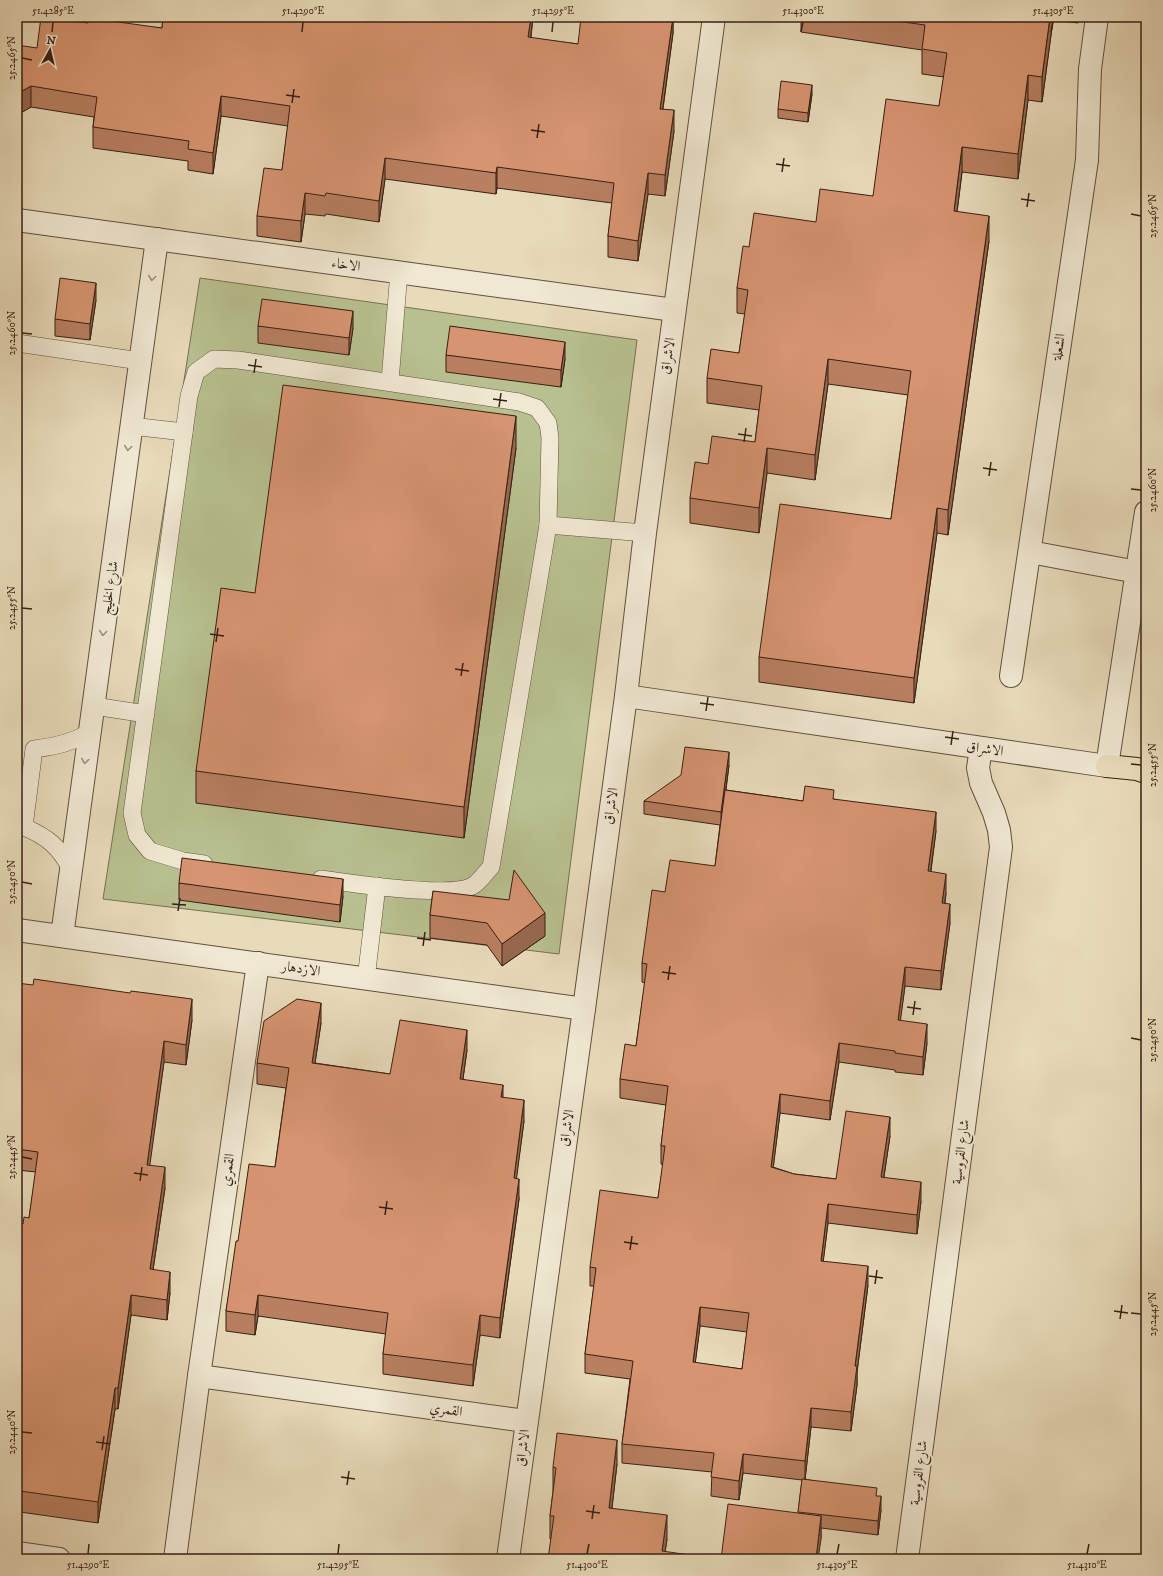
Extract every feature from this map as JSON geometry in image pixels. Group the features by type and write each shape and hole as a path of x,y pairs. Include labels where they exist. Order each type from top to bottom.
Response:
{"highway":[{"path":"1107,766 1142,771"}],"street":[{"name":"الاشراق","path":"508,1559 626,696 644,533 714,17"},
{"name":"الشعلة","path":"1011,676 1087,160 1090,69 1097,17"},
{"name":"الاخاء","path":"17,220 674,310"},
{"name":"شارع الخليج","path":"62,936 157,239"},
{"path":"1107,766 1146,512"},
{"path":"1030,552 1137,572"},
{"name":"الاشراق","path":"626,696 1107,766"},
{"name":"شارع الفروسية","path":"907,1559 1001,847 999,830 994,813 981,783 978,768 981,748"},
{"name":"الازدهار","path":"17,930 584,1009"},
{"name":"القمري","path":"175,1559 199,1376 258,963"},
{"name":"القمري","path":"199,1376 526,1421"},
{"path":"17,1553 59,1559"}],"lane":[{"path":"390,381 399,272"},
{"path":"17,343 140,361"},
{"path":"222,866 183,861 150,851 137,835 132,813 189,396 196,372 214,359 238,360 390,381 519,402 537,408 548,424 550,438 548,525 491,867 474,886 450,891 376,886 307,877"},
{"path":"131,426 184,432"},
{"path":"548,525 644,533"},
{"path":"94,706 146,714"},
{"path":"71,870 63,855 52,843 39,833 24,827 34,749 63,745 89,733"},
{"path":"366,978 376,886"}],"green space":[{"path":"200,278 637,340 559,954 103,899"}],"building":[{"path":"41,17 88,23 89,18 162,28 163,17 531,17 528,37 578,44 581,17 673,17 660,109 674,110 665,175 648,173 638,241 608,236 614,183 497,167 496,173 385,158 379,201 326,193 325,196 305,193 301,221 257,216 264,168 282,170 290,106 221,96 213,153 188,149 189,141 93,127 97,97 31,86 17,94 17,45 37,48"},
{"path":"867,17 1050,17 1042,77 1028,75 1018,154 962,147 954,211 989,216 948,510 937,508 914,678 759,657 780,504 891,519 911,371 828,359 815,455 767,448 759,508 690,498 695,462 708,464 712,436 755,442 762,386 707,378 711,349 739,353 748,290 737,288 743,246 749,247 754,213 816,222 820,189 873,196 886,99 939,106 947,53 922,49 925,25"},
{"path":"781,81 812,85 808,113 778,109"},
{"path":"60,278 96,283 90,324 55,319"},
{"path":"262,299 353,311 349,338 258,326"},
{"path":"450,326 565,342 561,370 446,355"},
{"path":"283,385 516,416 464,807 196,771 221,588 255,593"},
{"path":"685,747 729,752 721,812 644,801 681,775"},
{"path":"805,786 834,790 833,799 936,812 928,871 946,874 942,903 950,904 941,971 905,967 898,1020 927,1024 923,1057 895,1053 895,1051 839,1043 830,1101 780,1094 771,1167 794,1174 836,1179 846,1111 890,1117 881,1177 921,1182 917,1215 828,1204 821,1261 868,1266 855,1366 857,1366 851,1412 811,1408 805,1461 743,1454 739,1481 711,1477 714,1453 622,1444 633,1361 585,1354 596,1268 590,1267 600,1190 658,1198 665,1146 661,1146 668,1086 620,1079 625,1044 636,1046 647,964 642,963 652,890 665,892 670,860 715,866 725,790 803,801","holes":["700,1307 749,1313 742,1369 693,1362"]},
{"path":"182,858 343,879 340,905 179,883"},
{"path":"514,870 545,913 502,944 487,923 430,915 433,891 509,900"},
{"path":"34,979 130,993 131,991 192,999 186,1045 164,1041 147,1165 165,1167 150,1269 170,1272 167,1300 131,1295 118,1388 115,1388 98,1502 20,1491 17,1509 17,1223 23,1224 24,1217 29,1218 38,1152 17,1149 17,983 33,985"},
{"path":"297,999 321,1003 312,1063 390,1074 400,1020 467,1030 460,1079 503,1085 501,1097 524,1100 514,1178 519,1179 500,1318 480,1315 473,1365 383,1354 388,1313 258,1295 255,1315 226,1311 249,1164 275,1167 289,1068 257,1063 264,1021"},
{"path":"557,1433 617,1440 609,1508 667,1515 662,1551 718,1559 548,1559 554,1516 550,1516 556,1468 553,1467"},
{"path":"802,1479 877,1488 876,1496 881,1496 878,1521 798,1512"},
{"path":"728,1504 821,1516 816,1559 721,1559"}]}
